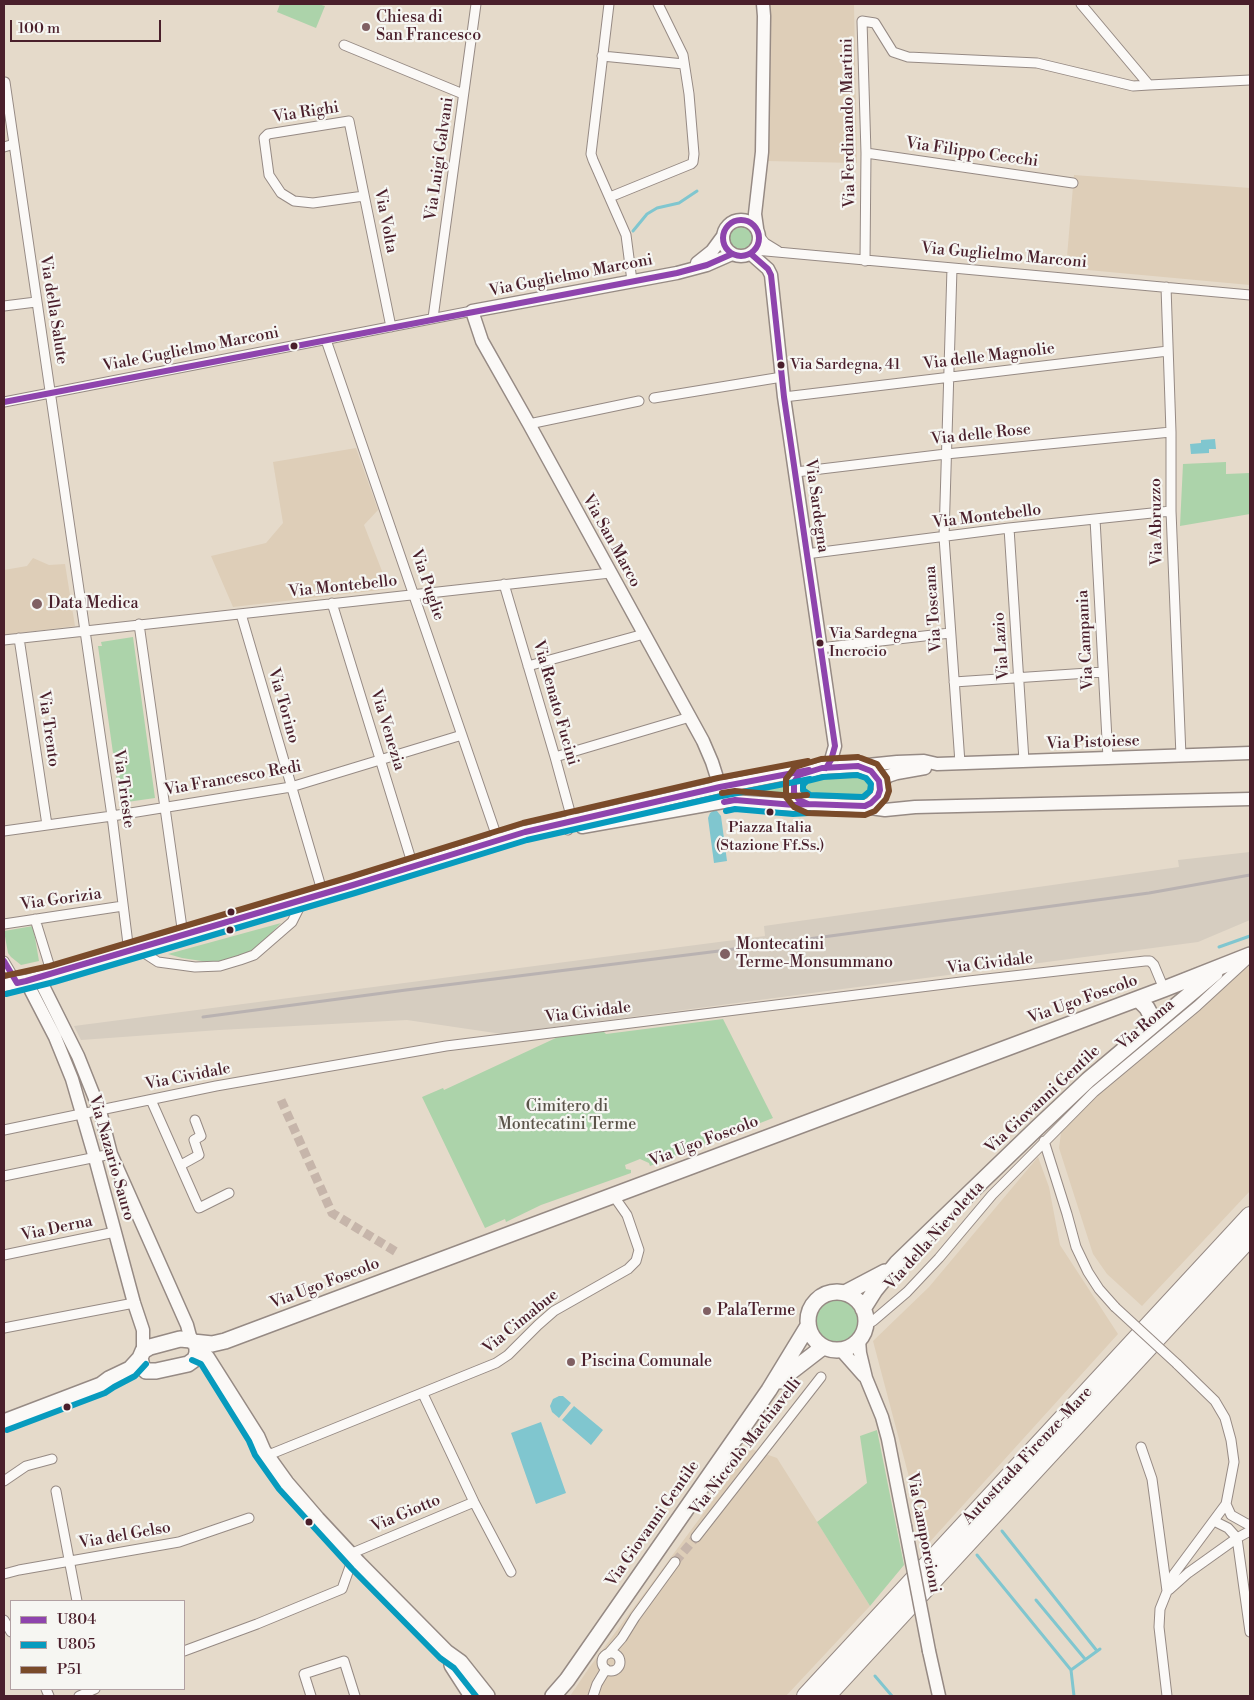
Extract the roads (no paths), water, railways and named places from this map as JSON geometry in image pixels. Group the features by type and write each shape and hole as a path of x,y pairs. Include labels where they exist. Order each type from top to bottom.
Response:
{"highway":[{"name":"Autostrada Firenze-Mare","path":"806,1696 1250,1216"},
{"name":"Autostrada Firenze-Mare","path":"826,1696 1250,1237"}],"main road":[{"path":"753,252 759,245 755,217 762,152 764,16 762,4"},
{"name":"Via Guglielmo Marconi","path":"677,273 699,262 708,255 723,236 727,227 735,221 757,193"},
{"path":"735,221 747,221 758,233"},
{"path":"723,236 725,246 732,254"},
{"name":"Via Guglielmo Marconi","path":"472,311 677,273 707,265 732,254 742,257 753,252"},
{"name":"Via Sardegna","path":"753,252 771,275 784,396 835,746 832,760 826,768"},
{"name":"Via San Marco","path":"472,311 482,341 690,717 712,762 720,787"},
{"name":"Via Pistoiese","path":"570,825 720,787 790,772 826,768 891,762 924,761 937,764 1250,753"},
{"path":"856,806 872,803 878,796 882,784 892,770 891,762"},
{"name":"Via Pistoiese","path":"882,784 897,773 937,764"},
{"path":"858,766 871,771 878,778 893,802 915,807"},
{"path":"808,804 796,798 793,785 799,775 809,770"},
{"path":"4,984 39,978 304,900 525,832 729,801 856,806 885,810 915,807 1250,799"},
{"name":"Via Roma","path":"1225,964 1250,956"},
{"name":"Via Ugo Foscolo","path":"192,1349 226,1341 1138,999 1225,964"},
{"name":"Via Giovanni Gentile","path":"891,1270 1088,1080 1225,964"},
{"name":"Via Nazario Sauro","path":"39,978 78,1056 100,1111 111,1154 187,1325 192,1349"},
{"name":"Via Nazario Sauro","path":"22,982 55,1037 72,1079 96,1158 134,1303 143,1330 141,1355"},
{"path":"1138,999 1147,1008 1155,1023"},
{"path":"845,1293 891,1270"},
{"path":"863,1309 874,1290 891,1270"},
{"path":"827,1293 845,1293 856,1299 863,1309 866,1325 859,1340 851,1346 842,1350 832,1350 823,1347 813,1338 808,1326 809,1312 815,1301 827,1293"},
{"path":"769,1390 808,1326"},
{"path":"4,1422 101,1385 130,1369 150,1347 180,1339 192,1349 251,1441 265,1454 286,1483 352,1556 446,1652 460,1662 487,1696"},
{"path":"859,1340 866,1378"},
{"path":"769,1390 823,1347"},
{"path":"101,1385 108,1385 149,1372 192,1349"},
{"path":"842,1350 866,1378"},
{"path":"141,1355 142,1366 149,1372"},
{"name":"Via Camporcioni","path":"866,1378 882,1417 939,1696"},
{"name":"Via Giovanni Gentile","path":"567,1680 769,1390"},
{"path":"446,1652 453,1668 472,1696"},
{"path":"553,1696 567,1680"},
{"path":"561,1696 567,1680"}],"street":[{"name":"Via Luigi Galvani","path":"433,318 476,4"},
{"path":"609,4 591,147 593,160 626,235 632,281"},
{"path":"610,197 693,162 694,154 684,64 676,39 658,4"},
{"path":"1081,4 1150,85 1250,80"},
{"name":"Via Ferdinando Martini","path":"865,261 866,153 862,21 875,23 893,52 908,57 1036,63 1133,86 1150,85"},
{"path":"344,45 463,94"},
{"path":"602,56 684,64"},
{"name":"Via della Salute","path":"5,82 85,631"},
{"name":"Via Volta","path":"350,121 391,326"},
{"name":"Via Righi","path":"350,121 268,134 264,138 269,175 281,193 294,201 313,203 364,196"},
{"path":"4,147 14,144"},
{"name":"Via Filippo Cecchi","path":"866,153 1073,183"},
{"path":"758,233 765,243 778,252"},
{"path":"753,252 778,252"},
{"name":"Via Guglielmo Marconi","path":"778,252 1250,295"},
{"name":"Via Toscana","path":"952,268 944,538 960,763"},
{"name":"Via Abruzzo","path":"1166,287 1171,432 1171,512 1181,756"},
{"path":"4,306 36,302"},
{"name":"Viale Guglielmo Marconi","path":"4,402 472,311"},
{"name":"Via Puglie","path":"326,340 462,735 504,839"},
{"name":"Via delle Magnolie","path":"784,396 1168,352"},
{"path":"654,398 782,376"},
{"path":"529,424 639,401"},
{"name":"Via delle Rose","path":"796,472 946,454 1171,432"},
{"name":"Via Montebello","path":"806,554 944,538 1009,528 1171,512"},
{"name":"Via Campania","path":"1095,520 1108,758"},
{"name":"Via Lazio","path":"1009,528 1024,761"},
{"name":"Via Montebello","path":"4,640 332,602 610,573"},
{"name":"Via Renato Fucini","path":"504,584 555,757 570,825"},
{"name":"Via Venezia","path":"332,602 414,866"},
{"name":"Via Torino","path":"240,614 323,894"},
{"path":"139,624 183,935"},
{"name":"Via Trieste","path":"85,631 123,906 133,950"},
{"path":"820,648 950,633"},
{"path":"528,666 644,634"},
{"name":"Via Trento","path":"19,638 47,825"},
{"path":"954,682 1103,672"},
{"path":"555,757 690,717"},
{"name":"Via Francesco Redi","path":"4,832 291,787 462,735"},
{"path":"133,950 158,962 195,967 220,966 254,954 292,922 304,900"},
{"name":"Via Gorizia","path":"4,924 123,906"},
{"path":"35,919 52,974"},
{"name":"Via Roma","path":"1044,1141 1094,1092 1197,1006 1250,956"},
{"path":"4,961 22,982"},
{"name":"Via Cividale","path":"4,1130 216,1086 446,1046 1006,977 1145,961 1154,965 1164,989"},
{"path":"152,1100 199,1208 229,1193"},
{"path":"181,1165 200,1155 194,1140 201,1136 195,1120"},
{"path":"1044,1141 1076,1247 1098,1289 1215,1401 1225,1418 1231,1440 1234,1462 1226,1504 1179,1566 1160,1609 1158,1627 1167,1696"},
{"name":"Via della Nievoletta","path":"866,1325 873,1322 907,1292 939,1258 992,1194 1044,1141"},
{"path":"4,1176 111,1154"},
{"name":"Via Cimabue","path":"265,1454 423,1394 501,1361 554,1311 633,1265 639,1256 638,1244 627,1214 613,1195"},
{"name":"Via Derna","path":"4,1255 116,1232"},
{"path":"4,1328 134,1303"},
{"name":"Via Niccolò Machiavelli","path":"696,1536 821,1377"},
{"path":"423,1394 474,1502 511,1572"},
{"path":"1141,1448 1152,1479 1167,1592"},
{"path":"4,1481 26,1466 52,1459"},
{"path":"56,1491 78,1600"},
{"name":"Via Giotto","path":"352,1556 474,1502"},
{"path":"1226,1504 1231,1515 1250,1524"},
{"name":"Via del Gelso","path":"4,1574 178,1542 249,1518"},
{"path":"1214,1521 1228,1528 1237,1538 1250,1632"},
{"path":"1167,1592 1188,1573 1250,1531"},
{"path":"185,1651 257,1624 342,1589 352,1556"},
{"path":"606,1670 602,1660 622,1638 675,1562"},
{"path":"606,1670 617,1669 620,1662 618,1657 622,1638"},
{"path":"608,1654 618,1657"},
{"path":"310,1696 304,1674 344,1661 355,1696"},
{"path":"593,1696 597,1684 606,1670"},
{"path":"79,1696 93,1690"}],"water":[{"path":"1215,439 1216,449 1209,449 1209,453 1191,454 1190,444 1201,443 1201,440"},
{"path":"713,811 717,811 721,816 727,861 714,863 708,818"},
{"path":"563,1396 571,1403 559,1418 552,1412 550,1406 553,1399"},
{"path":"574,1406 603,1430 591,1445 562,1420"},
{"path":"541,1422 566,1493 536,1504 511,1433"}],"waterway":[{"path":"633,231 647,214 657,208 679,203 697,191"},
{"path":"1219,947 1250,936"},
{"path":"1002,1531 1097,1651"},
{"path":"977,1555 1071,1670 1100,1649"},
{"path":"1036,1600 1085,1659"},
{"path":"1071,1670 1074,1696"},
{"path":"875,1676 892,1696"}],"tunnel":[{"path":"281,1100 332,1213 398,1253"},
{"path":"675,1562 696,1537"}],"railway":[{"path":"203,1017 719,951 1149,893 1250,875"}],"place":[{"name":"Chiesa di San Francesco","path":"366,27"},
{"name":"Via Sardegna, 41","path":"781,365"},
{"name":"Data Medica","path":"37,604"},
{"name":"Via Sardegna Incrocio","path":"820,643"},
{"name":"Piazza Italia (Stazione Ff.Ss.)","path":"770,812"},
{"name":"Montecatini Terme-Monsummano","path":"725,954"},
{"name":"PalaTerme","path":"707,1311"},
{"name":"Piscina Comunale","path":"571,1362"}],"park label":[{"name":"Cimitero di Montecatini Terme","path":"567,1116"}]}
